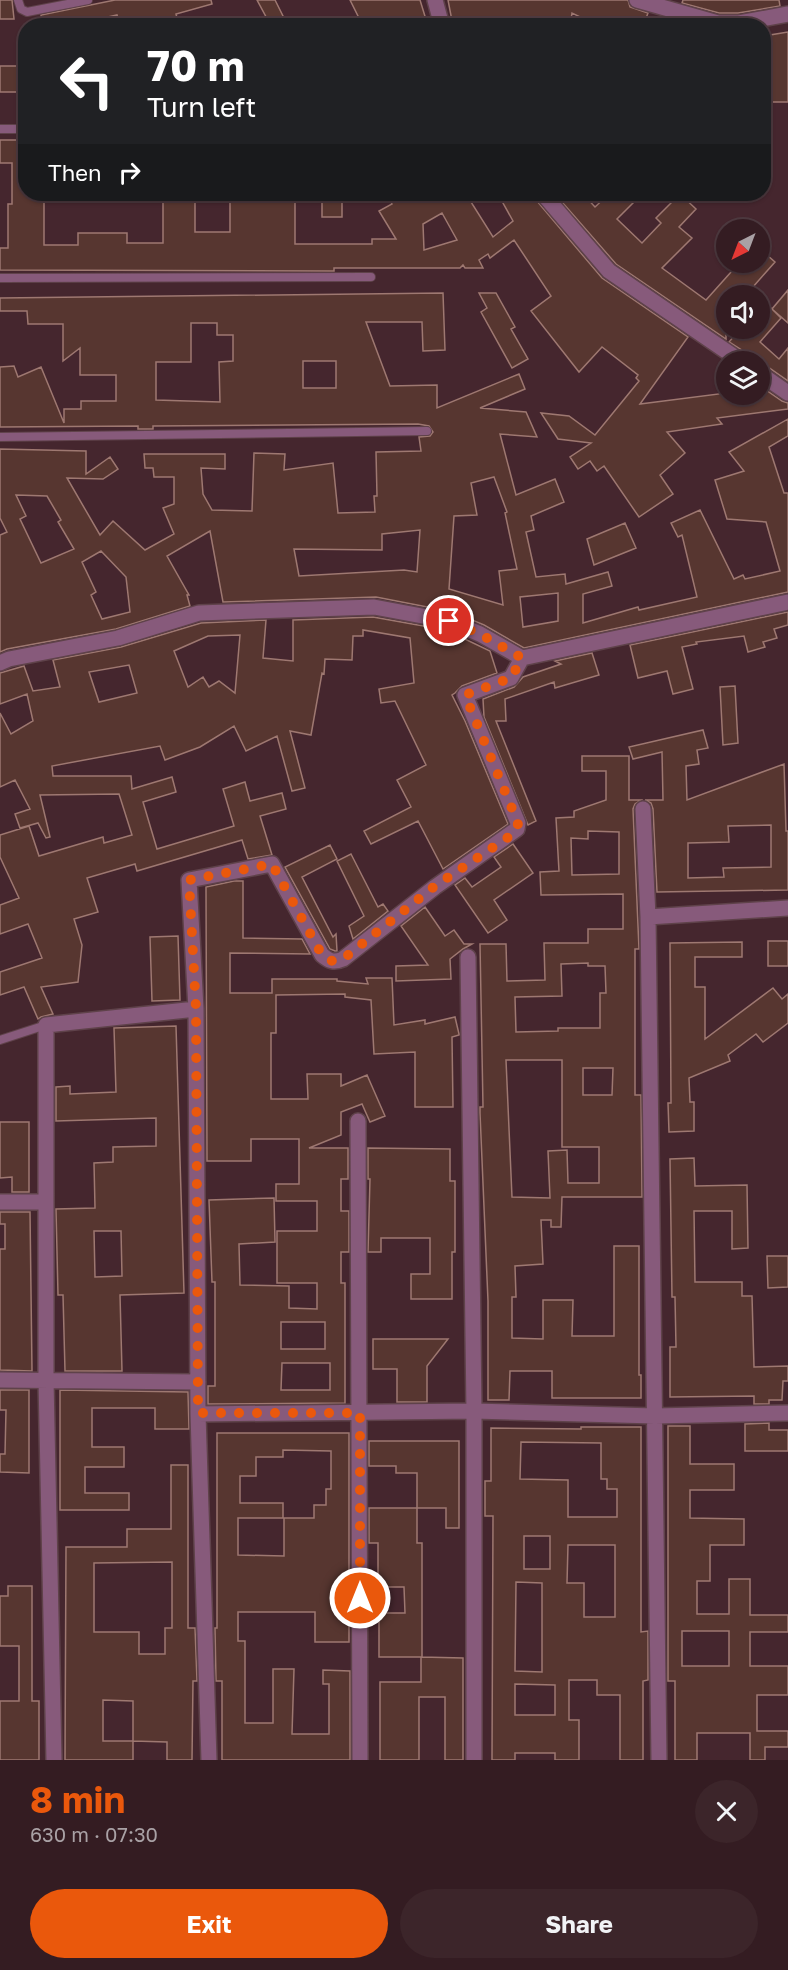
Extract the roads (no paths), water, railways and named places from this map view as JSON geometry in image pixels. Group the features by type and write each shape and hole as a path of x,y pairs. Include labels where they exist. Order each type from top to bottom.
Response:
{"street":[{"path":"435,0 440,18"},
{"path":"637,0 700,18"},
{"path":"770,18 788,15"},
{"path":"549,201 609,271 726,351"},
{"path":"770,381 788,393"},
{"path":"0,663 9,659 118,638 199,614 374,607 449,621 480,634 522,658 788,603"},
{"path":"209,1760 198,1413 196,1009 189,880 272,864 322,955 329,961 337,962 343,959 435,886 513,834 517,829 518,823 465,695 511,678 522,658"},
{"path":"644,809 648,917 659,1760"},
{"path":"648,917 788,908"},
{"path":"468,957 474,1411 474,1760"},
{"path":"54,1760 46,1380 46,1025 196,1009"},
{"path":"358,1121 360,1760"},
{"path":"0,1202 46,1202"},
{"path":"0,1380 198,1382"},
{"path":"198,1413 474,1411 655,1416 788,1413"}],"lane":[{"path":"18,0 21,9 27,12 88,0"},
{"path":"0,129 18,129"},
{"path":"0,278 371,277"},
{"path":"0,437 427,431"},
{"path":"0,1040 46,1025"}]}
